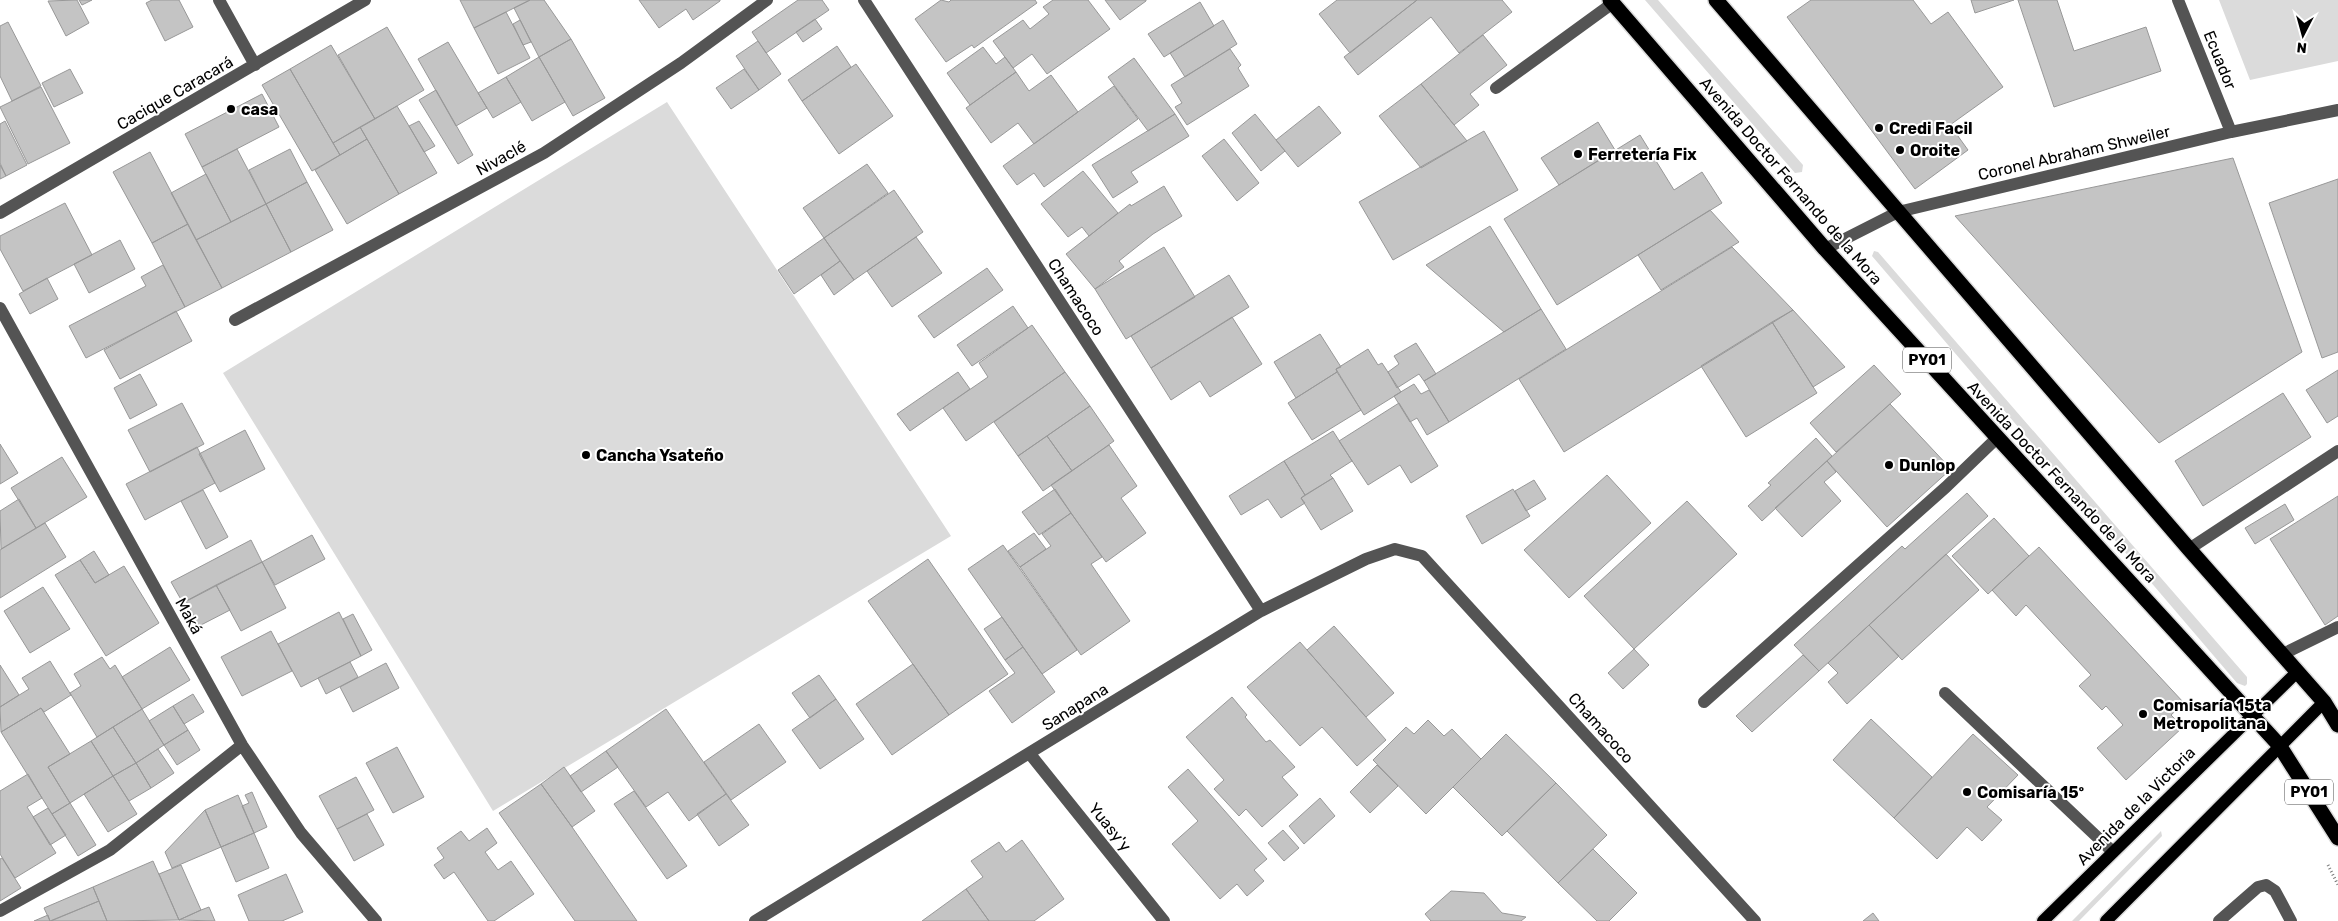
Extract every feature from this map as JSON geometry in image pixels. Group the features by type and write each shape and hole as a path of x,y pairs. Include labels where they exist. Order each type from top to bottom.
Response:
{"highway":[{"path":"1716,0 2188,549 2280,655 2324,702 2338,724"},
{"name":"Avenida Doctor Fernando de la Mora","path":"1611,2 1825,249 2279,745 2338,838"}],"main road":[{"name":"Avenida de la Victoria","path":"2043,921 2252,714 2296,673"},
{"path":"2106,921 2279,745 2324,702"}],"street":[{"path":"219,0 254,65"},
{"name":"Cacique Caracará","path":"0,214 365,0"},
{"name":"Nivaclé","path":"235,320 544,152 681,63 767,0"},
{"name":"Chamacoco","path":"864,0 1261,611"},
{"name":"Ecuador","path":"2178,0 2231,132"},
{"path":"1496,88 1611,2"},
{"name":"Coronel Abraham Shweiler","path":"1825,249 1898,212 2231,132 2338,110"},
{"name":"Maká","path":"0,308 242,745 301,833 376,921"},
{"path":"1704,702 1946,487 1998,437"},
{"path":"2188,549 2338,451"},
{"name":"Sanapana","path":"755,921 1261,611 1366,559 1395,549 1422,556"},
{"name":"Chamacoco","path":"1422,556 1755,921"},
{"path":"2280,655 2338,627"},
{"path":"1944,693 2113,852"},
{"path":"0,911 110,850 242,745"},
{"name":"Yuasy'y","path":"1030,754 1164,921"},
{"path":"2219,921 2258,887 2266,885 2275,891 2292,921"}],"shaded area":[{"path":"1645,0 1658,0 1803,165 1802,172 1795,173"},
{"path":"2219,0 2338,0 2338,61 2250,80"},
{"name":"Cancha Ysateño","path":"667,102 951,536 493,811 223,373"},
{"path":"1874,251 1878,252 2247,677 2247,684 2245,686 2237,683 1872,256"},
{"path":"2161,831 2162,836 2079,921 2072,921"}],"building":[{"path":"77,0 89,23 66,36 48,1"},
{"path":"79,0 92,0 82,5"},
{"path":"152,0 179,0 193,27 165,41 146,3"},
{"path":"460,0 530,0 474,28"},
{"path":"530,0 544,0 571,39 539,57 514,8"},
{"path":"639,0 720,1 693,20 686,9 659,28"},
{"path":"798,0 822,0 829,10 766,53 752,32"},
{"path":"941,0 949,2 951,0 1035,0 1037,3 974,48 972,45 946,62 915,19"},
{"path":"1053,0 1088,0 1110,29 1047,74 1032,54 1013,68 993,41 1023,20 1030,29 1049,14 1043,7"},
{"path":"1105,0 1146,0 1146,1 1120,20"},
{"path":"1337,0 1417,0 1350,53 1319,14"},
{"path":"1417,0 1502,0 1512,12 1459,53 1431,17 1358,75 1344,57"},
{"path":"1811,0 1913,0 1931,24 1948,12 2003,87 1950,125 1968,150 1915,189 1787,17"},
{"path":"1971,0 2014,0 1975,13"},
{"path":"2018,0 2057,0 2074,51 2146,27 2161,71 2054,107"},
{"path":"1200,2 1214,26 1164,57 1148,34"},
{"path":"506,12 530,58 498,74 474,28"},
{"path":"815,19 822,29 803,42 796,32"},
{"path":"520,20 531,42 523,45 513,24"},
{"path":"1223,20 1237,44 1185,77 1170,53"},
{"path":"8,22 41,86 12,101 0,76 0,26"},
{"path":"387,27 424,90 375,119 338,55"},
{"path":"1483,35 1507,65 1470,94 1479,105 1454,125 1421,84"},
{"path":"571,39 605,98 573,116 539,57"},
{"path":"758,41 781,74 759,90 736,56"},
{"path":"448,42 487,108 456,126 418,59"},
{"path":"331,45 375,119 333,143 290,69"},
{"path":"837,46 851,67 802,101 788,80"},
{"path":"983,47 996,64 1005,57 1016,72 970,105 947,73"},
{"path":"1230,49 1241,65 1238,68 1249,86 1187,125 1175,107 1182,103 1171,85"},
{"path":"539,57 565,102 532,121 506,77"},
{"path":"1134,58 1175,114 1148,131 1108,77"},
{"path":"856,64 893,116 839,154 802,101"},
{"path":"70,69 83,93 54,107 42,83"},
{"path":"290,69 340,155 312,171 262,85"},
{"path":"744,69 759,90 731,109 716,88"},
{"path":"1016,72 1029,91 1051,75 1078,112 1034,144 1018,123 991,143 966,108"},
{"path":"506,77 521,102 493,118 478,93"},
{"path":"1421,84 1467,141 1421,168 1379,116"},
{"path":"1114,86 1138,119 1044,187 1034,173 1017,185 1003,166"},
{"path":"41,87 70,143 28,164 0,107"},
{"path":"436,90 473,155 458,164 419,100"},
{"path":"262,94 279,127 202,167 185,134"},
{"path":"397,106 437,173 399,194 360,127"},
{"path":"1319,106 1341,133 1298,167 1276,140"},
{"path":"1175,114 1189,136 1131,172 1138,182 1113,198 1092,165"},
{"path":"1255,114 1285,151 1261,171 1232,133"},
{"path":"5,121 27,165 6,176 0,163 0,124"},
{"path":"419,121 435,146 424,152 409,126"},
{"name":"Ferretería Fix","path":"1598,122 1615,150 1559,185 1541,158"},
{"path":"360,127 367,139 340,155 333,143"},
{"path":"1484,131 1518,190 1393,260 1359,202"},
{"path":"1640,135 1674,190 1702,172 1722,203 1557,305 1504,219"},
{"path":"367,139 399,194 347,224 315,170"},
{"path":"1224,139 1259,183 1237,201 1202,156"},
{"path":"237,149 266,204 231,222 202,167"},
{"path":"290,149 307,182 266,204 249,170"},
{"path":"150,152 188,224 152,243 113,172"},
{"path":"2233,158 2302,352 2159,443 1955,216"},
{"path":"867,164 888,193 824,238 803,208"},
{"path":"0,165 6,176 0,179"},
{"path":"1083,171 1118,213 1089,236 1082,227 1068,237 1041,204"},
{"path":"206,174 231,222 196,240 171,193"},
{"path":"2338,179 2338,352 2322,358 2269,203"},
{"path":"307,182 333,230 291,252 266,204"},
{"path":"1164,186 1182,216 1153,234 1119,261 1124,267 1095,289 1066,254 1130,204 1131,206"},
{"path":"894,190 923,232 854,280 824,238"},
{"path":"65,203 92,255 23,291 0,249 0,236"},
{"path":"266,204 291,252 222,288 196,240"},
{"path":"1710,210 1739,242 1661,290 1638,255"},
{"path":"188,224 222,288 185,307 152,243"},
{"path":"1490,226 1541,309 1504,332 1426,265"},
{"path":"916,237 942,273 892,307 867,271"},
{"path":"824,238 840,261 794,294 778,270"},
{"path":"120,240 135,269 89,293 74,264"},
{"path":"1164,247 1195,297 1126,339 1095,289"},
{"path":"1732,247 1793,310 1564,452 1519,379"},
{"path":"840,261 854,280 834,295 821,275"},
{"path":"163,265 185,307 86,358 69,326 146,286 141,277"},
{"path":"987,268 1003,290 934,338 918,316"},
{"path":"1229,275 1249,307 1151,368 1131,336"},
{"path":"47,278 58,299 30,314 19,294"},
{"path":"1013,306 1028,328 972,366 957,345"},
{"path":"1541,309 1566,349 1449,422 1424,381"},
{"path":"1793,310 1845,367 1813,387 1772,322"},
{"path":"176,311 192,341 120,379 104,350"},
{"path":"1232,317 1262,364 1210,397 1200,381 1171,400 1151,368"},
{"path":"1772,322 1817,393 1746,437 1701,366"},
{"path":"1032,325 1065,372 966,441 943,408 988,377 979,363"},
{"path":"1320,334 1341,367 1336,369 1337,372 1296,398 1274,362"},
{"path":"1416,343 1436,374 1424,381 1419,374 1397,388 1388,372 1399,364 1394,356"},
{"path":"1368,349 1378,365 1382,363 1401,392 1364,415 1336,369"},
{"path":"1874,365 1901,394 1836,452 1810,423"},
{"path":"2338,370 2338,416 2327,423 2306,390"},
{"path":"958,372 970,389 910,431 897,414"},
{"path":"1065,372 1090,406 1018,456 994,422"},
{"path":"1337,372 1361,410 1312,440 1288,403"},
{"path":"140,374 157,405 130,419 114,388"},
{"path":"1414,384 1421,394 1429,390 1449,422 1427,435 1417,418 1410,422 1394,396"},
{"path":"2283,393 2311,437 2203,506 2175,461"},
{"path":"182,403 204,444 150,472 128,430"},
{"path":"1399,403 1438,466 1411,483 1400,465 1368,485 1339,441"},
{"name":"Dunlop","path":"1890,404 1951,469 1887,527 1827,461"},
{"path":"1090,406 1114,441 1072,471 1047,436"},
{"path":"245,430 265,469 220,492 199,454"},
{"path":"1333,431 1352,461 1330,475 1333,478 1305,495 1284,461"},
{"path":"1047,436 1072,471 1043,491 1018,456"},
{"path":"1816,438 1832,456 1762,521 1748,506 1771,485 1768,483"},
{"path":"0,444 18,473 0,484"},
{"path":"1109,445 1137,486 1121,498 1146,533 1106,562 1051,485"},
{"path":"197,447 215,483 145,520 126,484"},
{"path":"62,457 87,497 36,528 11,488"},
{"path":"1284,461 1305,495 1301,498 1305,503 1281,518 1268,499 1241,515 1229,496"},
{"path":"1827,461 1836,472 1824,482 1841,501 1802,537 1775,508"},
{"path":"1607,475 1651,523 1569,598 1524,550"},
{"path":"1333,478 1353,511 1321,530 1301,498"},
{"path":"1534,480 1546,499 1526,511 1515,491"},
{"path":"1055,489 1071,513 1039,535 1022,512"},
{"path":"1513,489 1530,516 1482,544 1466,516"},
{"path":"203,490 228,537 206,549 181,501"},
{"path":"1967,493 1988,516 1819,671 1794,645 1902,546 1905,549"},
{"path":"2338,496 2338,616 2325,625 2270,539"},
{"path":"19,499 36,528 1,549 0,511"},
{"path":"1687,501 1737,554 1634,649 1584,596"},
{"path":"2285,504 2294,520 2255,544 2245,528"},
{"path":"1071,513 1102,557 1091,564 1130,621 1081,655 1020,567 1051,546 1042,534"},
{"path":"1994,518 2029,556 1988,594 1952,556"},
{"path":"45,523 66,557 0,598 0,550"},
{"path":"1034,533 1046,549 1020,567 1008,551"},
{"path":"312,535 325,559 275,585 262,562"},
{"path":"251,540 262,562 183,603 171,582"},
{"path":"1003,545 1077,650 1042,674 968,569"},
{"path":"2039,547 2184,703 2171,715 2183,727 2126,780 2097,748 2123,725 2106,706 2102,710 2079,686 2091,675 2026,605 2016,616 1992,590"},
{"path":"94,551 109,575 95,583 80,560"},
{"path":"1946,554 1979,590 1902,660 1869,625"},
{"path":"928,559 1008,674 949,715 868,601"},
{"path":"80,560 95,583 124,566 159,623 106,656 55,575"},
{"path":"262,562 286,608 241,631 216,585"},
{"path":"216,585 230,610 199,626 186,601"},
{"path":"43,587 70,629 30,653 4,611"},
{"path":"339,612 361,656 301,687 278,644"},
{"path":"353,614 372,650 361,656 343,619"},
{"path":"1002,617 1023,647 1005,660 984,629"},
{"path":"1869,625 1899,656 1847,704 1828,682 1838,673 1828,663"},
{"path":"1334,626 1394,693 1366,717 1307,650"},
{"path":"271,631 292,671 242,696 221,657"},
{"path":"1300,642 1386,740 1357,766 1322,727 1300,746 1247,687"},
{"path":"170,647 190,680 142,709 122,677"},
{"path":"1023,647 1055,692 1012,723 989,691 1015,673 1005,660"},
{"path":"1634,649 1649,665 1623,689 1608,673"},
{"path":"1803,655 1819,671 1752,732 1736,716"},
{"path":"102,657 110,669 115,665 142,709 97,737 70,693 81,686 74,674"},
{"path":"50,661 71,695 44,712 41,708 1,732 0,707 29,689 22,678"},
{"path":"350,662 358,677 326,694 318,678"},
{"path":"386,663 399,688 353,712 340,687"},
{"path":"913,664 949,715 892,755 856,704"},
{"path":"0,665 19,695 0,707"},
{"path":"819,675 836,699 810,718 792,693"},
{"path":"193,694 204,712 184,724 173,706"},
{"path":"1232,697 1247,715 1245,717 1266,742 1270,740 1295,767 1282,777 1298,795 1262,827 1246,809 1239,816 1214,789 1224,780 1186,737"},
{"path":"836,699 864,739 820,769 792,730"},
{"path":"173,706 188,730 164,745 149,721"},
{"path":"41,708 70,754 48,767 70,803 52,814 1,732"},
{"path":"142,709 164,745 136,763 113,727"},
{"path":"666,709 726,794 689,821 668,792 646,807 606,751"},
{"path":"1871,719 1932,777 1894,818 1833,760"},
{"path":"1428,720 1444,736 1452,729 1481,759 1426,814 1373,760 1406,727 1414,734"},
{"path":"759,724 786,762 731,800 704,762"},
{"path":"113,727 136,763 113,776 91,741"},
{"path":"188,730 200,750 177,765 164,745"},
{"path":"1506,734 1556,783 1502,836 1453,787"},
{"path":"1973,734 2018,775 1987,807 2002,820 1982,841 1967,827 1937,859 1894,818"},
{"path":"91,741 113,776 70,803 48,767"},
{"path":"397,747 424,797 393,813 366,763"},
{"path":"158,749 174,773 151,788 136,763"},
{"path":"606,751 618,767 581,792 570,776"},
{"path":"136,763 151,788 129,801 113,776"},
{"path":"1377,765 1398,786 1370,813 1350,792"},
{"path":"564,767 595,811 572,827 541,784"},
{"path":"1188,769 1267,859 1254,870 1264,881 1247,896 1237,884 1220,899 1172,844 1198,821 1168,787"},
{"path":"28,774 42,798 27,807 56,853 15,878 0,854 0,791"},
{"path":"113,776 137,814 108,832 84,794"},
{"path":"356,777 374,810 337,829 319,796"},
{"path":"1556,783 1607,835 1558,883 1507,831"},
{"path":"541,784 637,921 575,921 499,813"},
{"path":"634,791 687,866 667,879 614,804"},
{"path":"252,792 267,827 254,833 242,806 249,803 245,795"},
{"path":"726,794 749,825 719,846 697,814"},
{"path":"238,795 254,833 221,847 205,810"},
{"path":"1320,798 1335,816 1304,844 1289,826"},
{"path":"70,803 96,845 78,856 52,814"},
{"path":"48,808 66,835 50,845 33,817"},
{"path":"205,810 221,847 172,868 165,852"},
{"path":"367,814 384,845 354,861 337,829"},
{"path":"487,828 497,843 485,852 498,870 511,861 534,894 494,921 488,921 454,872 444,879 434,865 444,858 437,848 461,831 469,841"},
{"path":"1283,830 1299,848 1284,861 1268,843"},
{"path":"254,833 269,868 236,882 221,847"},
{"path":"1022,840 1064,899 1034,921 989,921 966,889 983,877 971,861 999,842 1006,852"},
{"path":"1593,849 1637,893 1609,921 1597,921 1558,883"},
{"path":"2,858 21,888 0,901 0,859"},
{"path":"153,861 179,920 107,921 93,887"},
{"path":"181,865 201,910 179,920 159,874"},
{"path":"286,874 303,912 282,921 249,921 238,895"},
{"path":"93,887 99,901 50,921 44,908"},
{"path":"966,889 989,921 922,921"},
{"path":"1451,891 1484,893 1502,913 1526,917 1521,921 1431,921 1425,914"},
{"path":"99,901 107,921 51,921"},
{"path":"209,907 215,921 179,920 201,910"},
{"path":"1873,913 1879,921 1863,921"},
{"path":"48,915 50,921 34,921"}],"place":[{"name":"casa","path":"231,109"},
{"name":"Credi Facil","path":"1879,128"},
{"name":"Oroite","path":"1900,150"},
{"name":"Ferretería Fix","path":"1578,154"},
{"name":"Cancha Ysateño","path":"586,455"},
{"name":"Dunlop","path":"1889,465"},
{"name":"Comisaría 15ta Metropolitana","path":"2143,714"},
{"name":"Comisaría 15º","path":"1967,792"}]}
